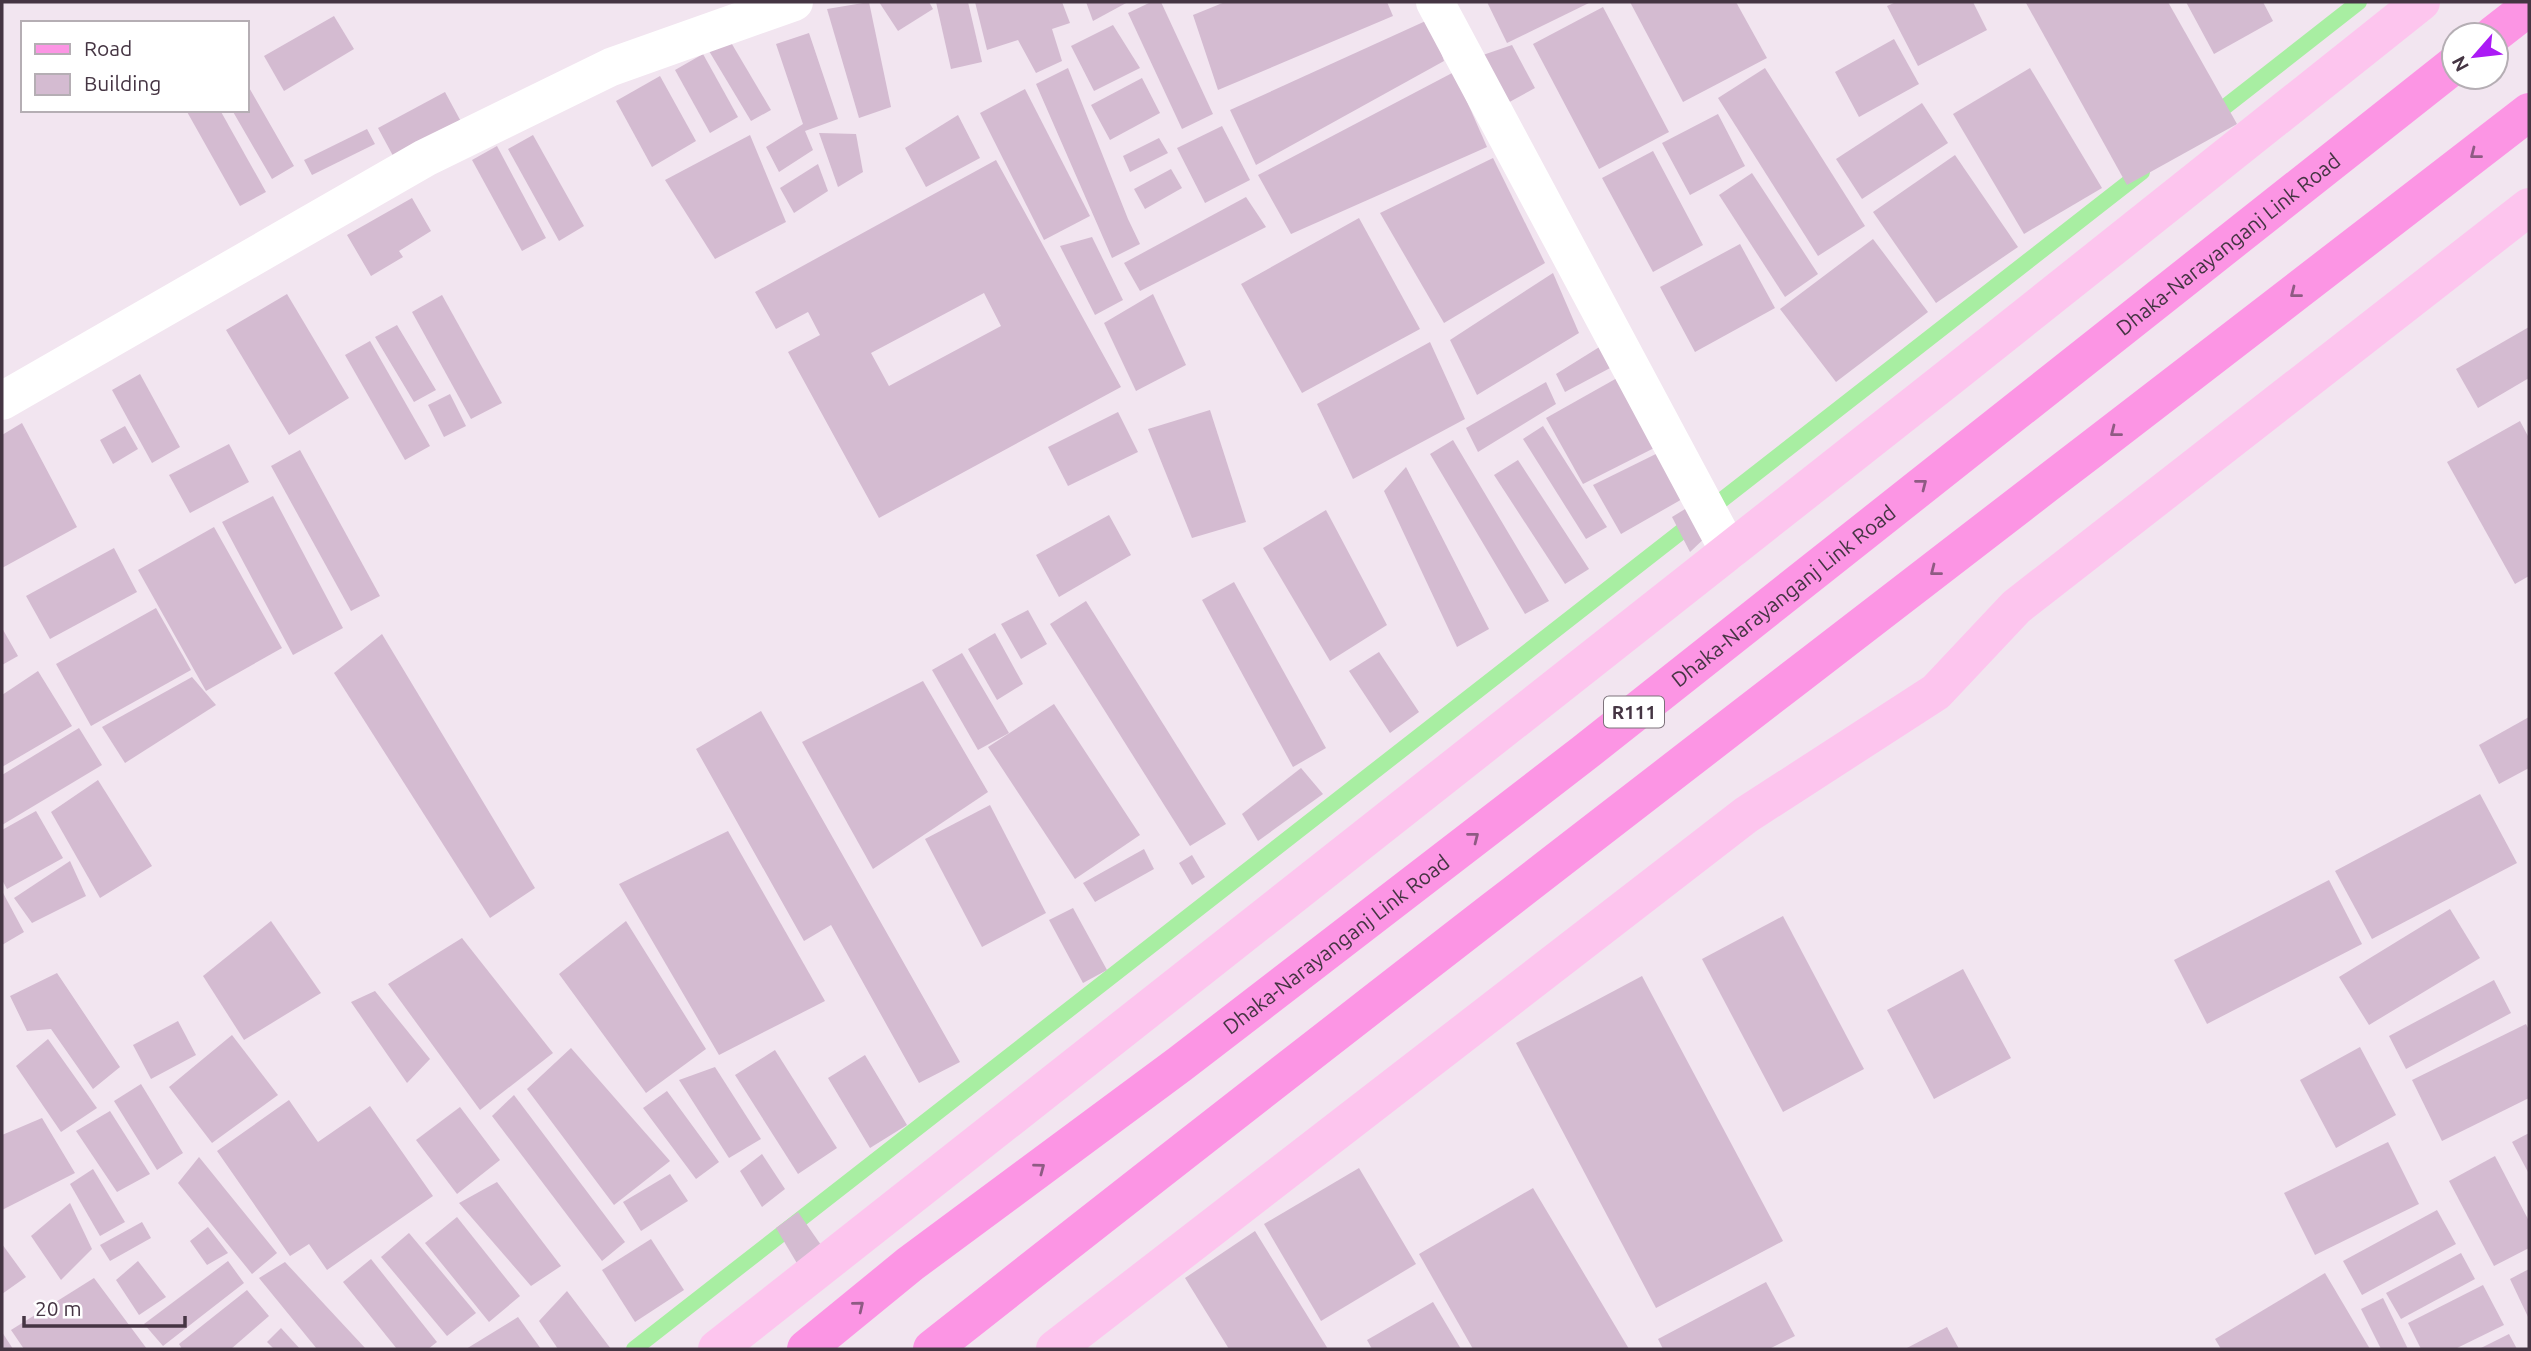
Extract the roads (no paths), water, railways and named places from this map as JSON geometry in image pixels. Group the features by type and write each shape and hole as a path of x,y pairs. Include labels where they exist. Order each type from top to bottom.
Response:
{"main road":[{"path":"2510,22 2529,7"},
{"name":"Dhaka-Narayanganj Link Road","path":"806,1349 910,1264 1180,1064 1584,752 2440,76"},
{"path":"932,1349 1622,809 1866,625 2529,112"}],"street":[{"path":"2,401 425,158 611,67 794,2"},
{"path":"1436,2 1729,551"},
{"path":"717,1349 2421,2"},
{"path":"1055,1349 1746,815 1936,692 2016,607 2529,207"}],"waterway":[{"path":"2212,117 2359,2"},
{"path":"634,1349 2142,172"}]}
